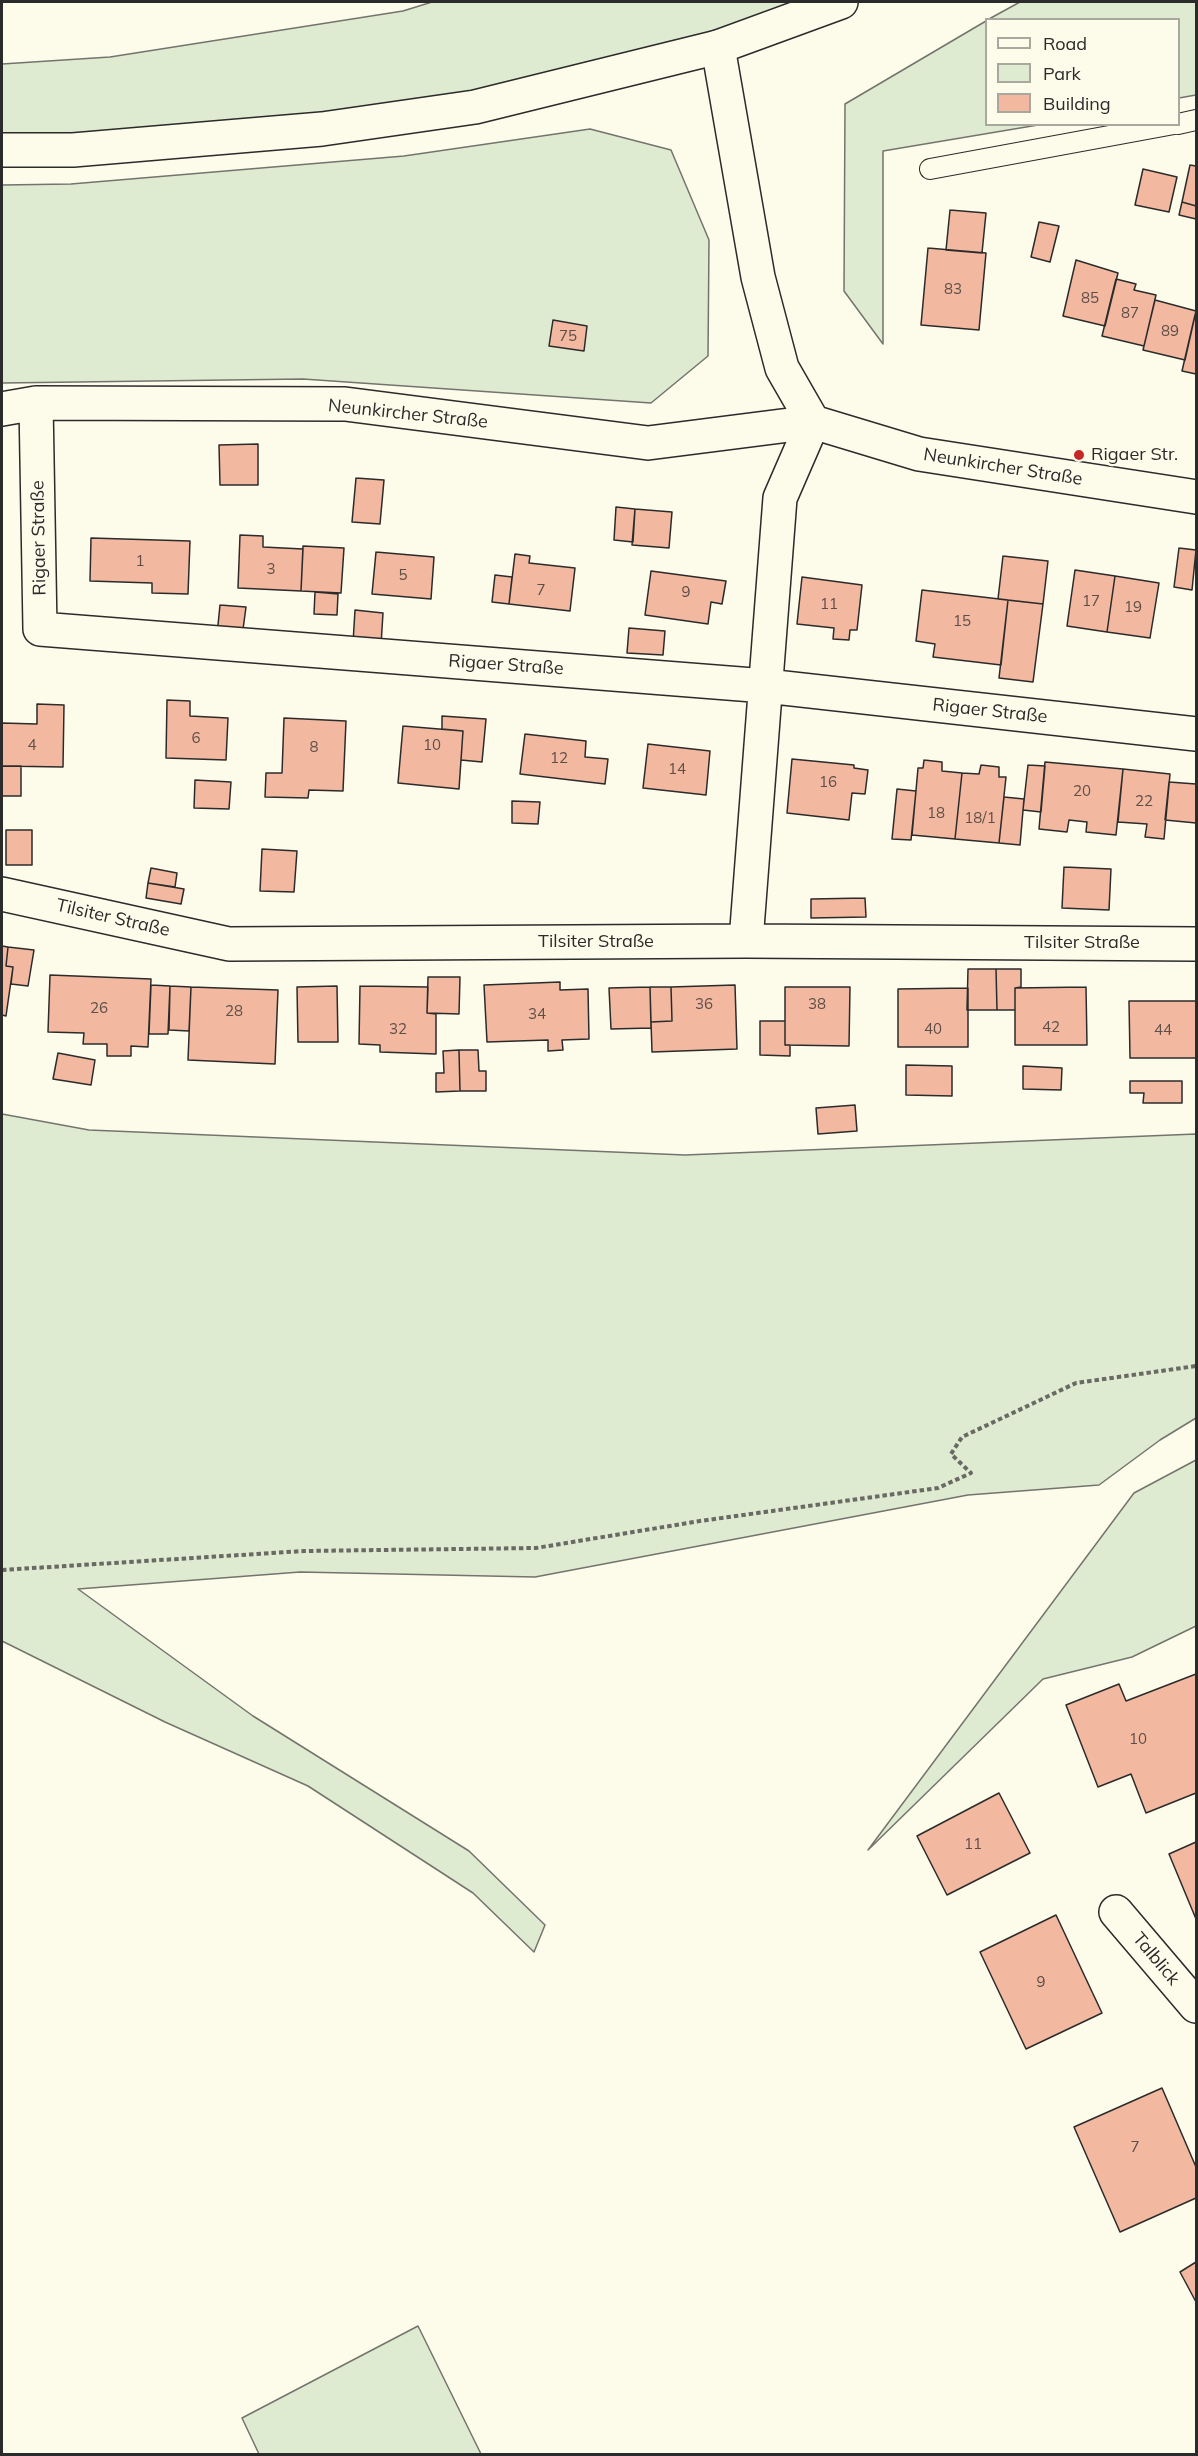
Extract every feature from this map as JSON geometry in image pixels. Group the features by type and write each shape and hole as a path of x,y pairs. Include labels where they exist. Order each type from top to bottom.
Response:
{"street":[{"path":"2,150 73,150 333,128 475,107 718,47 841,2"},
{"path":"718,47 761,289 782,368 813,422 780,498 746,941"},
{"name":"Neunkircher Straße","path":"2,409 36,403 345,404 648,443 813,422 919,454 1197,497"},
{"name":"Rigaer Straße","path":"36,403 40,629 766,686 1197,734"},
{"name":"Tilsiter Straße","path":"2,894 229,944 746,941 1197,944"},
{"name":"Talblick","path":"1116,1912 1197,2006"}],"lane":[{"path":"1180,124 1197,120"},
{"path":"930,169 1163,126"}],"path":[{"path":"2,1570 304,1551 536,1548 700,1521 938,1488 971,1473 951,1454 962,1437 1076,1383 1197,1366"}],"green space":[{"path":"432,2 841,2 475,107 2,150 2,64 110,57 403,11"},
{"path":"1020,2 1196,2 1196,95 1180,98 1180,18 991,18"},
{"path":"985,22 985,126 1032,126 883,151 883,344 844,291 845,104"},
{"path":"590,129 671,150 709,240 708,356 651,403 303,379 2,383 2,185 71,184 404,156"},
{"path":"2,1114 89,1130 685,1155 1196,1134 1196,1418 1160,1440 1099,1485 968,1495 535,1577 300,1572 78,1589 253,1716 469,1851 545,1925 534,1952 473,1893 308,1786 165,1722 2,1641"},
{"path":"1196,1460 1196,1626 1132,1657 1043,1679 868,1850 1134,1493"},
{"path":"418,2326 481,2454 259,2454 242,2418"}],"building":[{"path":"1190,165 1196,166 1196,206 1182,202"},
{"path":"1143,169 1177,177 1169,212 1135,205"},
{"path":"1182,202 1196,206 1196,219 1179,215"},
{"path":"950,210 986,213 982,253 946,250"},
{"path":"1039,222 1059,226 1050,262 1031,257"},
{"path":"928,248 986,253 979,330 921,325"},
{"path":"1076,260 1118,273 1105,326 1063,316"},
{"path":"1116,279 1136,284 1134,290 1156,295 1144,346 1102,336"},
{"path":"1155,300 1196,311 1185,360 1143,350"},
{"path":"1196,315 1196,374 1182,371"},
{"path":"553,320 587,326 584,351 549,346"},
{"path":"258,444 258,485 220,485 219,445"},
{"path":"356,478 384,480 380,524 352,522"},
{"path":"616,507 635,509 633,542 614,540"},
{"path":"635,509 672,512 669,548 632,545"},
{"path":"240,535 263,536 263,547 303,549 301,591 238,588"},
{"path":"91,538 190,541 188,594 152,593 152,583 90,581"},
{"path":"303,546 344,548 341,593 301,591"},
{"path":"1179,548 1196,550 1192,590 1174,587"},
{"path":"376,552 434,557 431,599 372,594"},
{"path":"515,554 530,556 529,563 575,568 570,611 509,604"},
{"path":"1003,556 1048,561 1043,604 998,599"},
{"path":"1075,570 1115,576 1107,632 1067,626"},
{"path":"651,571 726,581 722,604 711,602 708,624 645,615"},
{"path":"495,575 512,577 509,604 492,602"},
{"path":"1115,576 1159,583 1150,638 1107,632"},
{"path":"802,577 862,585 857,630 850,630 849,640 833,639 834,628 797,624"},
{"path":"922,590 1008,600 1001,665 933,657 935,644 916,641"},
{"path":"315,592 338,594 337,615 314,614"},
{"path":"1008,600 1043,604 1033,682 999,678"},
{"path":"220,605 246,607 242,637 217,635"},
{"path":"355,610 383,613 381,645 353,643"},
{"path":"629,628 665,631 663,655 627,653"},
{"path":"167,700 190,701 190,716 228,718 226,760 166,758"},
{"path":"37,704 64,705 63,767 2,766 2,723 37,724"},
{"path":"442,716 486,719 482,762 461,760 463,731 442,729"},
{"path":"284,718 346,721 343,791 309,790 308,798 265,797 266,773 282,773"},
{"path":"403,726 463,731 459,789 398,783"},
{"path":"525,734 586,741 585,757 608,759 605,784 520,774"},
{"path":"648,744 710,751 706,795 643,788"},
{"path":"792,759 854,765 854,768 868,770 865,794 852,793 849,820 787,813"},
{"path":"924,760 942,762 942,771 962,773 955,839 912,835 918,768 923,768"},
{"path":"1045,762 1123,769 1116,835 1086,832 1087,822 1069,820 1067,832 1039,829"},
{"path":"981,765 999,767 999,777 1006,777 999,843 955,839 962,773 979,774"},
{"path":"1028,765 1045,766 1041,812 1023,810"},
{"path":"2,766 21,766 21,796 2,796"},
{"path":"1123,769 1170,774 1164,839 1145,837 1147,824 1118,822"},
{"path":"195,780 231,782 229,809 194,808"},
{"path":"1169,782 1196,784 1196,823 1165,820"},
{"path":"897,789 916,791 911,840 892,839"},
{"path":"1004,797 1024,799 1020,845 999,843"},
{"path":"512,801 540,802 538,824 512,823"},
{"path":"6,830 32,830 32,865 6,865"},
{"path":"262,849 297,851 294,892 260,891"},
{"path":"1064,867 1111,869 1109,910 1062,908"},
{"path":"151,868 177,873 175,887 148,883"},
{"path":"148,883 184,889 181,904 146,898"},
{"path":"865,898 866,917 811,918 811,899"},
{"path":"2,946 8,947 6,966 13,967 6,1016 2,1015"},
{"path":"8,947 34,950 28,986 11,984 13,967 6,966"},
{"path":"968,969 996,969 997,1010 967,1010"},
{"path":"996,969 1021,969 1021,987 1015,988 1015,1010 997,1010"},
{"path":"50,975 151,979 148,1047 131,1046 131,1056 107,1056 107,1044 83,1044 84,1033 48,1032"},
{"path":"428,977 460,977 459,1014 427,1013"},
{"path":"560,982 560,990 588,989 589,1039 562,1040 563,1050 548,1051 548,1040 487,1042 484,985"},
{"path":"151,985 170,986 168,1034 149,1034"},
{"path":"735,985 737,1049 652,1052 651,1022 672,1021 671,987"},
{"path":"170,986 191,987 189,1031 169,1030"},
{"path":"337,986 338,1042 298,1042 297,987"},
{"path":"360,986 428,987 427,1013 436,1014 436,1054 380,1052 380,1045 359,1044"},
{"path":"191,987 278,990 275,1064 188,1060"},
{"path":"650,987 651,1028 611,1029 609,988"},
{"path":"650,987 671,987 672,1021 651,1022"},
{"path":"785,987 850,987 849,1046 785,1045"},
{"path":"1086,987 1087,1045 1015,1045 1015,988"},
{"path":"968,988 968,1047 898,1047 898,989"},
{"path":"1129,1001 1196,1001 1196,1058 1130,1058"},
{"path":"760,1021 785,1021 785,1045 790,1045 790,1056 760,1055"},
{"path":"459,1050 460,1091 436,1092 436,1073 444,1073 443,1051"},
{"path":"459,1050 478,1050 479,1071 486,1071 486,1091 460,1091"},
{"path":"58,1053 95,1060 91,1085 53,1079"},
{"path":"906,1065 952,1066 952,1096 906,1095"},
{"path":"1023,1066 1062,1068 1061,1090 1023,1089"},
{"path":"1130,1081 1182,1081 1182,1103 1143,1103 1144,1093 1130,1093"},
{"path":"855,1105 857,1131 818,1134 816,1108"},
{"path":"1196,1674 1196,1793 1146,1813 1131,1774 1098,1787 1066,1705 1119,1684 1126,1701"},
{"path":"999,1793 1030,1853 947,1895 917,1836"},
{"path":"1196,1842 1196,1919 1169,1854"},
{"path":"1056,1915 1102,2013 1026,2049 980,1952"},
{"path":"1162,2088 1196,2167 1196,2198 1120,2232 1074,2127"},
{"path":"1196,2262 1196,2302 1180,2272"}],"place":[{"name":"Rigaer Str.","path":"1079,455"}]}
